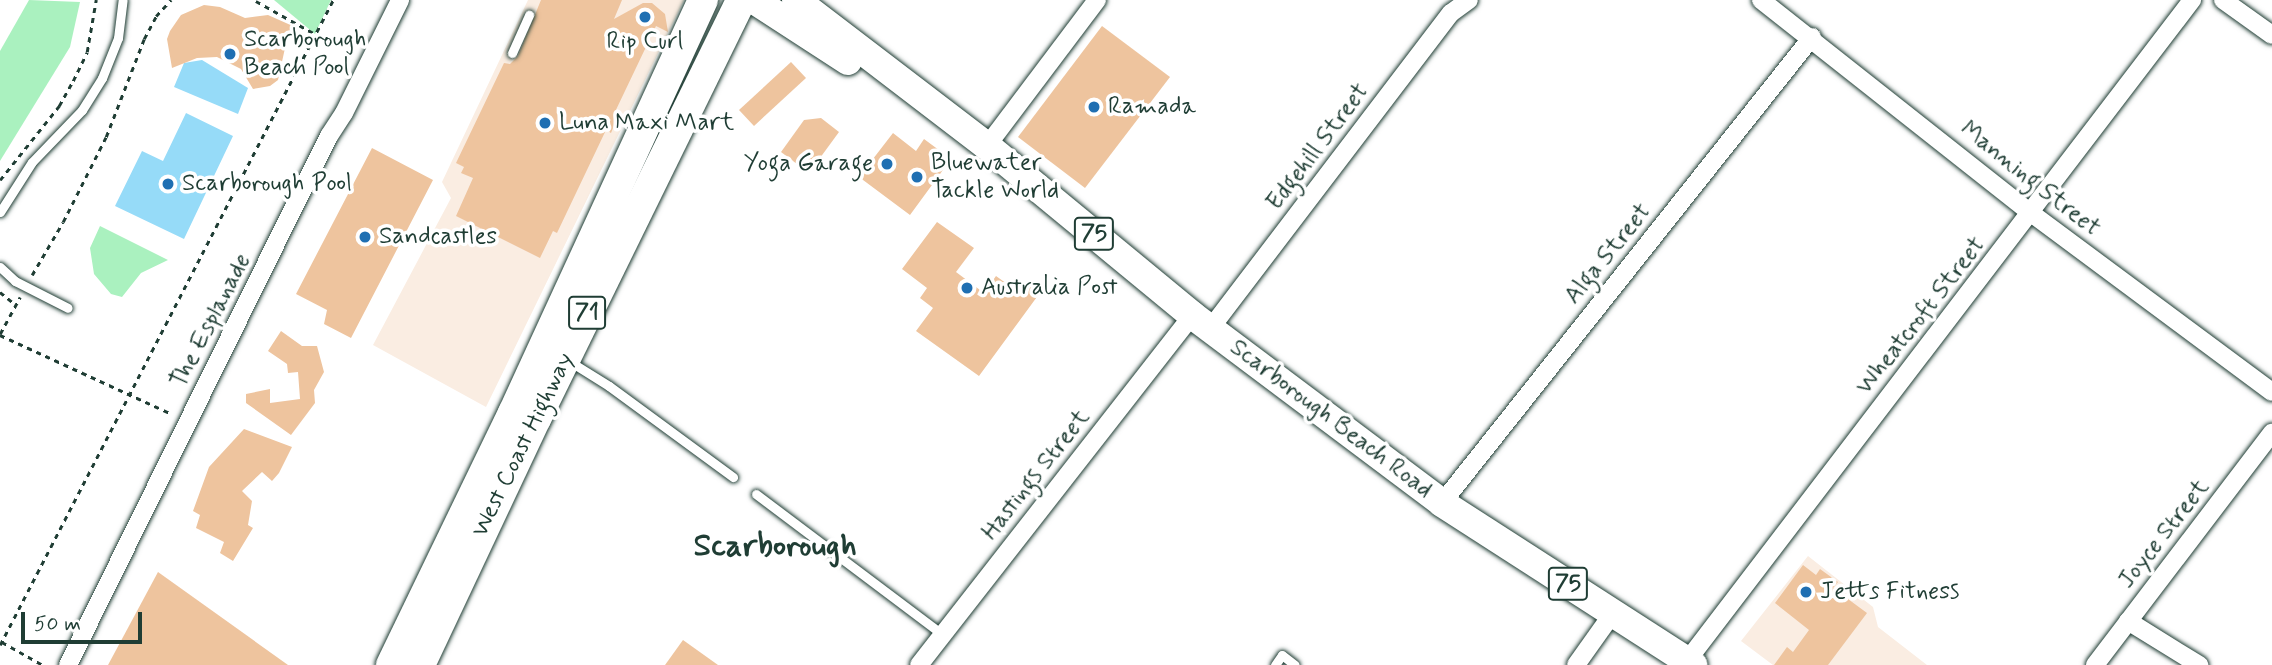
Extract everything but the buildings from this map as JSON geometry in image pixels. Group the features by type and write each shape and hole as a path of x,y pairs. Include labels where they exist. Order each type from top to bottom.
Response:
{"highway":[{"name":"West Coast Highway","path":"391,665 513,413 703,0"},
{"name":"West Coast Highway","path":"420,665 565,358 741,0"}],"main road":[{"name":"Scarborough Beach Road","path":"754,0 903,97 987,146"},
{"name":"Scarborough Beach Road","path":"796,0 987,146 1201,322 1442,503 1690,663"}],"street":[{"name":"The Esplanade","path":"68,665 400,0"},
{"path":"987,146 1097,0"},
{"name":"Edgehill Street","path":"1201,322 1451,13 1469,0"},
{"name":"Manning Street","path":"1761,0 1812,37 2031,213 2272,392"},
{"name":"Wheatcroft Street","path":"1690,663 2192,0"},
{"path":"2223,0 2272,35"},
{"name":"Alga Street","path":"1442,503 1812,37"},
{"name":"Hastings Street","path":"919,665 1201,322"},
{"name":"Joyce Street","path":"2095,665 2272,433"},
{"path":"1576,665 1613,613"},
{"path":"2128,621 2199,665"}],"lane":[{"path":"0,212 32,162 82,110 102,78 118,38 123,0"},
{"path":"512,53 529,15"},
{"path":"0,267 25,287 68,308"},
{"path":"565,358 609,386 733,477"},
{"path":"756,494 942,634"},
{"path":"1275,665 1282,656 1295,665"}],"path":[{"path":"0,180 59,106 73,81 87,52 96,0"},
{"path":"171,0 156,16 144,39 106,137 63,222 0,334 188,421"},
{"path":"254,0 261,0"},
{"path":"254,0 315,34"},
{"path":"43,665 1,644 332,0"},
{"path":"0,292 16,305"}],"shaded area":[{"path":"528,0 684,0 486,407 373,345 451,198 442,182"},
{"path":"1808,556 1873,607 1878,627 1927,665 1773,665 1741,641"}],"green space":[{"path":"29,0 80,2 70,47 0,161 0,51"},
{"path":"274,0 331,0 315,34"},
{"path":"100,226 168,260 141,273 122,297 111,294 94,274 90,248"}],"water":[{"path":"202,60 248,88 238,114 174,87 184,63"},
{"name":"Scarborough Pool","path":"186,113 233,136 184,239 115,206 142,151 163,161"}],"place":[{"name":"Rip Curl","path":"645,17"},
{"name":"Scarborough Beach Pool","path":"230,54"},
{"name":"Ramada","path":"1094,107"},
{"name":"Luna Maxi Mart","path":"545,123"},
{"name":"Yoga Garage","path":"887,164"},
{"name":"Bluewater Tackle World","path":"917,177"},
{"name":"Scarborough Pool","path":"168,184"},
{"name":"Sandcastles","path":"365,237"},
{"name":"Australia Post","path":"967,288"},
{"name":"Jetts Fitness","path":"1806,592"}],"district":[{"name":"Scarborough","path":"775,546"}]}
